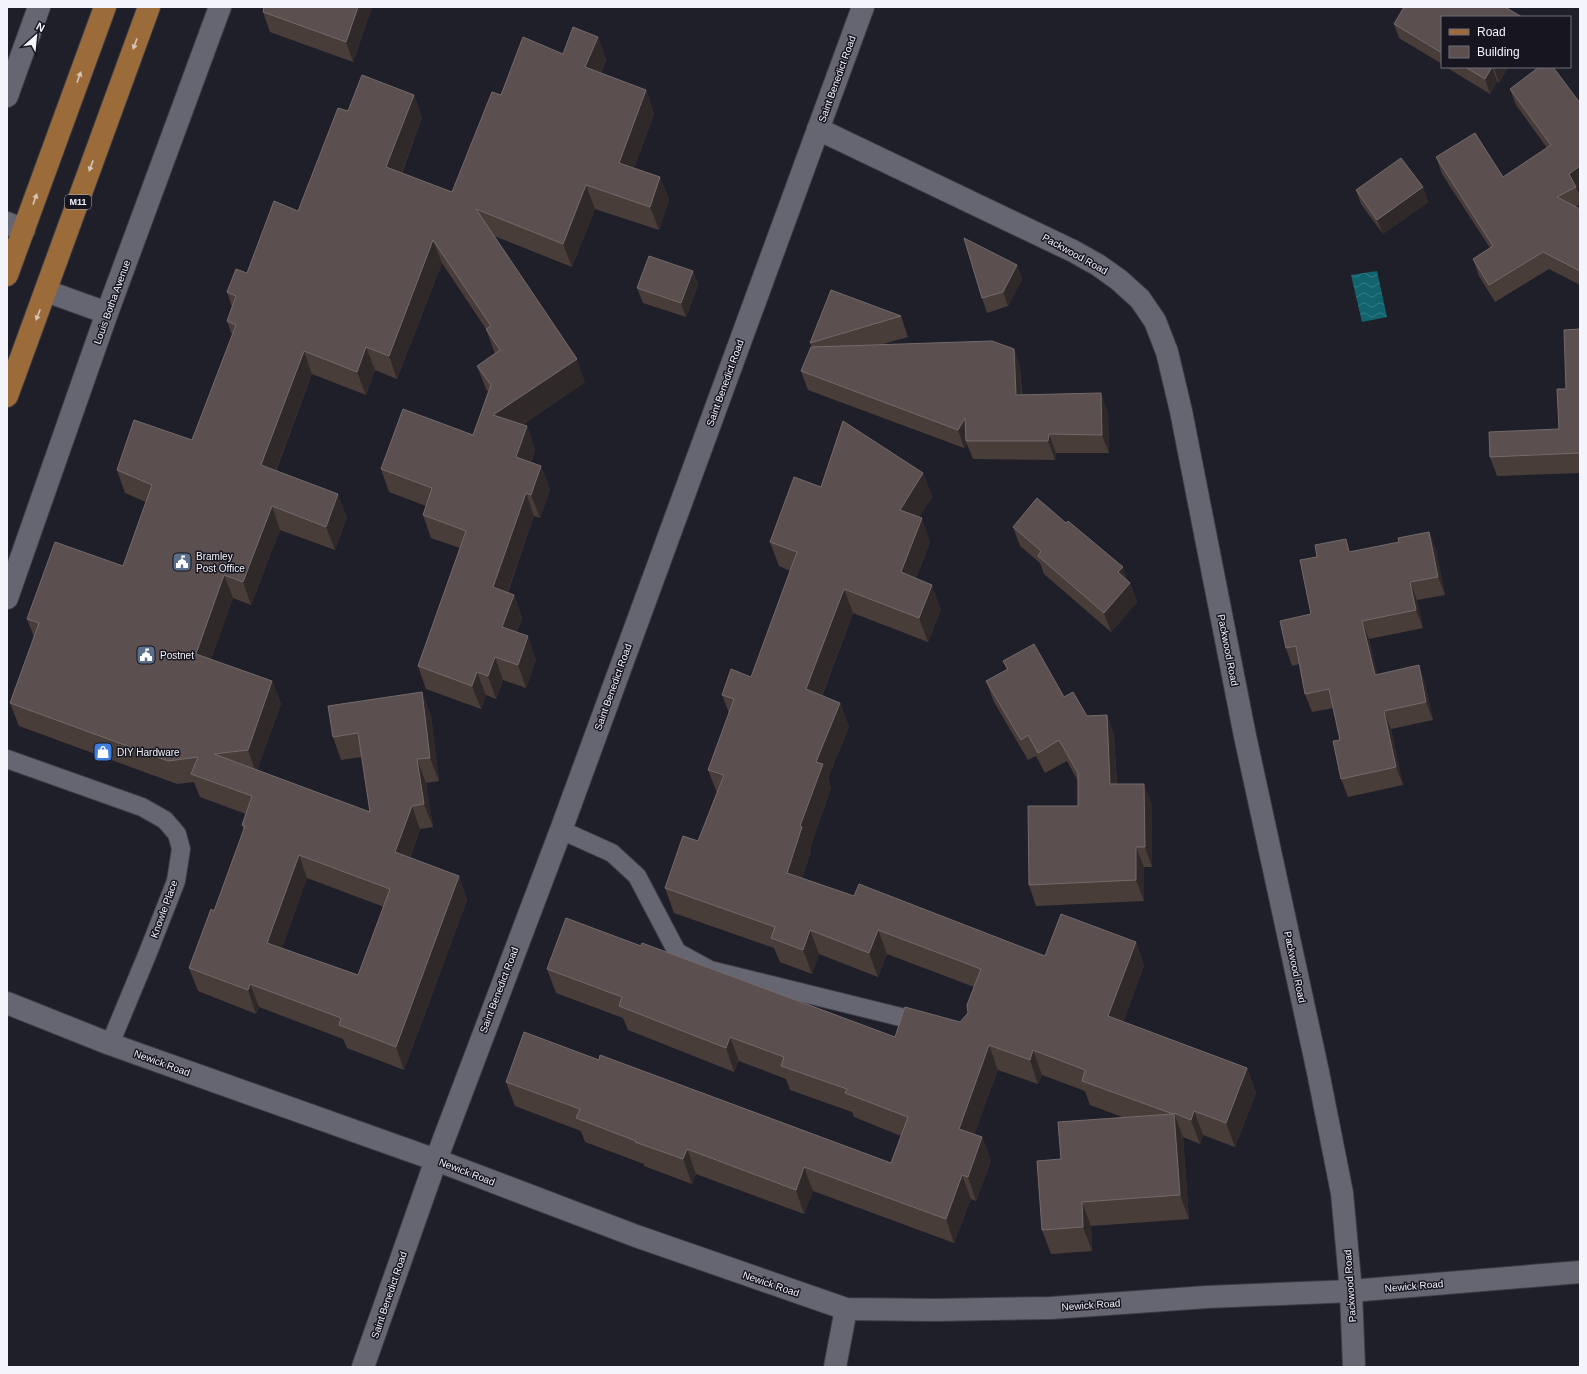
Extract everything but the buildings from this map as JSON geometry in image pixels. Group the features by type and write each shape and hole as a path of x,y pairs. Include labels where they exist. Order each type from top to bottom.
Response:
{"main road":[{"path":"7,275 15,226 105,7"},
{"name":"M11","path":"7,396 149,7"}],"street":[{"path":"7,96 39,7"},
{"name":"Louis Botha Avenue","path":"7,598 107,313 220,7"},
{"name":"Saint Benedict Road","path":"363,1367 436,1160 561,830 863,7"},
{"name":"Packwood Road","path":"818,129 1061,244 1098,265 1119,280 1140,299 1155,321 1167,352 1181,411 1245,736 1318,1072 1342,1193 1351,1291 1354,1367"},
{"path":"46,291 107,313"},
{"name":"Newick Road","path":"7,1003 110,1044 436,1160 636,1236 846,1309 935,1310 1051,1308 1207,1297 1351,1291 1580,1272"},
{"path":"835,1367 846,1309"}],"lane":[{"name":"Knowle Place","path":"7,759 142,807 165,820 177,834 181,849 176,881 110,1044"},
{"path":"561,830 612,853 637,876 677,952 710,970 944,1028"}],"water":[{"path":"1377,271 1387,317 1362,322 1351,275"}],"place":[{"name":"Bramley Post Office","path":"182,562"},
{"name":"Postnet","path":"146,655"},
{"name":"DIY Hardware","path":"103,752"}]}
